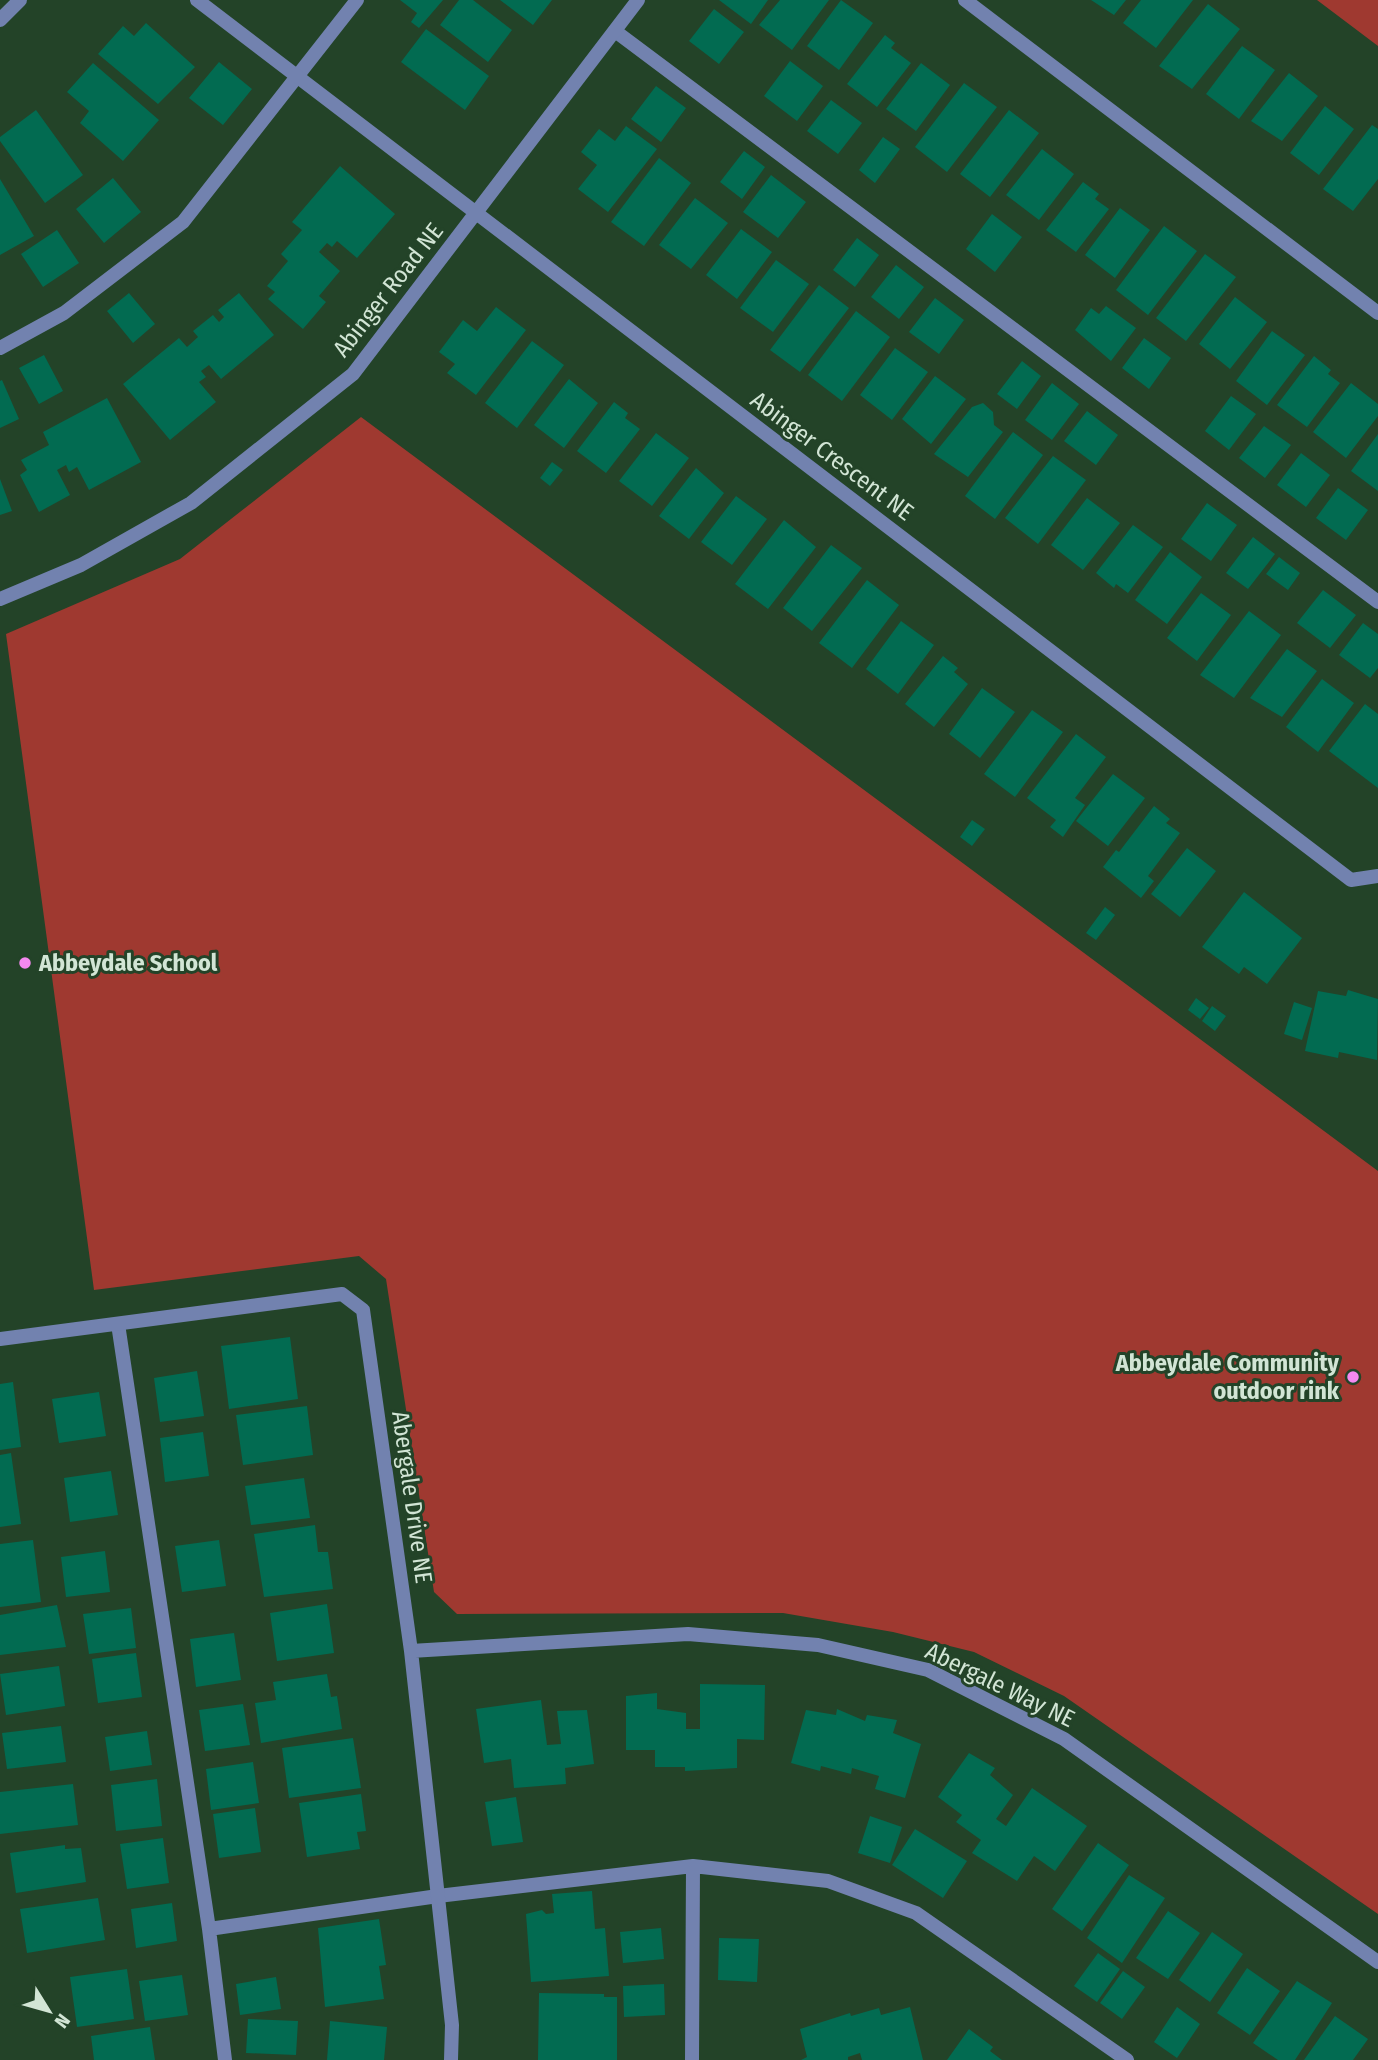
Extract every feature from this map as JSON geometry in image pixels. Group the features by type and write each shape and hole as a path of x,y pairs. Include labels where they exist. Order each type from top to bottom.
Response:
{"street":[{"path":"0,20 20,0"},
{"name":"Abinger Road NE","path":"0,599 81,565 191,503 353,374 476,214 197,0"},
{"path":"0,348 64,313 183,222 357,0"},
{"path":"476,214 638,0"},
{"path":"965,0 1378,313"},
{"path":"615,31 1378,602"},
{"name":"Abinger Crescent NE","path":"476,214 1351,880 1378,876"},
{"name":"Abergale Drive NE","path":"0,1339 342,1294 363,1310 411,1651 452,2025 451,2060"},
{"path":"118,1324 209,1929 225,2060"},
{"name":"Abergale Way NE","path":"411,1651 688,1633 818,1645 928,1670 1064,1739 1378,1962"},
{"path":"209,1929 438,1896 693,1866 828,1881 916,1913 1127,2060"},
{"path":"692,2060 693,1866"}],"shaded area":[{"path":"1317,0 1378,0 1378,46"},
{"path":"361,417 1378,1171 1378,1914 1064,1696 974,1652 893,1632 783,1613 457,1614 434,1592 386,1279 359,1256 94,1290 6,634 180,559"}],"building":[{"path":"400,0 443,0 419,28 411,22 417,13"},
{"path":"459,0 473,0 512,30 488,62 440,25"},
{"path":"500,0 552,0 533,25"},
{"path":"719,0 768,0 751,24"},
{"path":"780,0 829,0 792,50 759,25"},
{"path":"841,0 873,23 839,70 807,46"},
{"path":"1091,0 1126,0 1114,15"},
{"path":"1141,0 1193,0 1156,48 1123,23"},
{"path":"1208,4 1240,29 1192,89 1159,66"},
{"path":"714,9 744,32 719,64 689,41"},
{"path":"146,23 195,67 158,104 98,54 123,26 134,36"},
{"path":"426,29 489,76 465,110 401,62"},
{"path":"885,35 895,43 891,48 911,63 877,107 847,84"},
{"path":"1242,46 1275,70 1239,119 1206,94"},
{"path":"790,61 823,86 797,121 764,96"},
{"path":"219,62 252,89 223,125 189,98"},
{"path":"93,63 159,120 123,161 80,123 89,111 67,92"},
{"path":"921,63 950,85 916,131 886,109"},
{"path":"1289,73 1318,96 1282,141 1251,121"},
{"path":"964,83 997,107 947,172 915,147"},
{"path":"656,86 686,108 661,142 631,119"},
{"path":"831,100 862,123 838,154 807,131"},
{"path":"1325,106 1354,129 1319,175 1290,153"},
{"path":"36,110 83,175 45,203 0,141 0,137"},
{"path":"1009,110 1039,133 990,197 960,174"},
{"path":"1372,125 1378,129 1378,179 1353,211 1323,189"},
{"path":"626,126 657,149 608,212 578,189 597,165 581,152 599,129 615,141"},
{"path":"883,137 900,149 875,183 859,170"},
{"path":"1042,149 1074,174 1039,220 1006,195"},
{"path":"744,151 765,167 742,199 720,182"},
{"path":"659,158 691,183 644,246 611,222"},
{"path":"340,166 395,214 357,258 337,241 332,247 327,243 319,252 340,271 319,296 326,302 303,329 268,299 275,292 267,286 288,261 281,254 302,230 292,222"},
{"path":"771,175 806,202 778,238 743,212"},
{"path":"113,178 141,212 104,243 76,209"},
{"path":"0,179 34,236 0,255"},
{"path":"1083,182 1099,194 1095,199 1109,209 1076,252 1046,230"},
{"path":"695,198 728,223 691,269 659,245"},
{"path":"1120,208 1150,230 1115,278 1085,255"},
{"path":"992,214 1022,237 995,272 966,249"},
{"path":"1164,226 1197,251 1148,315 1116,290"},
{"path":"741,229 772,252 737,299 706,275"},
{"path":"57,230 79,263 43,287 21,254"},
{"path":"857,238 879,255 855,287 833,270"},
{"path":"1205,254 1236,277 1186,341 1156,318"},
{"path":"776,260 809,284 773,332 740,308"},
{"path":"896,265 924,287 899,319 871,297"},
{"path":"819,285 849,308 800,372 770,350"},
{"path":"129,293 155,324 133,343 107,311"},
{"path":"239,293 274,335 221,379 209,365 201,371 206,377 199,382 216,402 170,440 123,384 179,338 187,347 198,337 193,331 213,315 219,322 224,317 218,310"},
{"path":"1235,297 1267,322 1230,369 1199,344"},
{"path":"935,298 964,320 939,354 909,332"},
{"path":"1106,306 1136,328 1111,361 1075,330 1091,308 1099,314"},
{"path":"496,307 526,330 476,395 447,373 455,364 439,352 463,320 477,331"},
{"path":"856,311 890,337 842,401 808,375"},
{"path":"1272,331 1305,355 1267,405 1236,381"},
{"path":"1144,338 1171,358 1149,389 1122,368"},
{"path":"532,341 564,365 517,428 485,403"},
{"path":"895,348 928,372 892,420 860,395"},
{"path":"44,355 63,391 39,404 19,368"},
{"path":"1314,356 1331,370 1328,374 1340,383 1307,427 1277,405"},
{"path":"1022,361 1041,376 1017,409 997,394"},
{"path":"935,376 966,399 931,444 902,419"},
{"path":"569,379 598,403 564,448 534,425"},
{"path":"2,380 19,419 0,428 0,381"},
{"path":"1052,383 1079,404 1052,440 1025,420"},
{"path":"1351,383 1378,404 1378,416 1346,458 1313,432"},
{"path":"1231,396 1256,414 1229,450 1205,431"},
{"path":"107,398 141,462 89,490 77,467 69,472 66,465 57,470 70,495 39,512 20,475 27,470 21,460 49,445 43,432"},
{"path":"614,402 628,413 625,418 640,429 606,473 577,451"},
{"path":"983,403 993,412 994,425 1003,432 968,477 934,454 972,407"},
{"path":"1087,411 1118,435 1096,465 1064,441"},
{"path":"1264,426 1291,445 1265,478 1239,458"},
{"path":"1013,432 1043,455 995,519 965,496"},
{"path":"656,433 689,458 652,506 619,481"},
{"path":"1378,434 1378,491 1351,471"},
{"path":"1301,453 1330,475 1306,507 1277,485"},
{"path":"1053,456 1086,480 1038,544 1005,518"},
{"path":"552,462 563,470 550,486 540,478"},
{"path":"696,468 724,493 689,539 659,516"},
{"path":"0,479 12,511 0,515"},
{"path":"1338,488 1368,510 1346,540 1316,518"},
{"path":"736,496 767,519 732,565 701,542"},
{"path":"1087,498 1120,523 1083,570 1051,545"},
{"path":"1207,503 1237,525 1211,561 1181,539"},
{"path":"784,520 816,547 768,609 735,584"},
{"path":"1133,525 1163,547 1128,593 1116,584 1114,588 1096,573"},
{"path":"1253,537 1275,554 1248,589 1226,573"},
{"path":"831,545 862,568 812,631 783,608"},
{"path":"1170,552 1202,577 1167,624 1135,600"},
{"path":"1279,557 1300,573 1288,590 1266,574"},
{"path":"867,580 899,605 852,668 819,643"},
{"path":"1323,590 1356,615 1330,648 1297,623"},
{"path":"1201,593 1231,615 1197,661 1167,638"},
{"path":"1249,611 1281,635 1234,698 1200,675"},
{"path":"901,621 934,645 898,694 866,669"},
{"path":"1363,623 1378,634 1378,668 1370,678 1339,655"},
{"path":"1287,649 1317,671 1282,717 1250,698"},
{"path":"943,656 958,668 954,672 968,684 934,727 905,704"},
{"path":"1322,679 1354,703 1318,752 1286,727"},
{"path":"982,688 1015,712 980,758 949,734"},
{"path":"1365,704 1378,714 1378,788 1329,751"},
{"path":"1032,710 1063,732 1015,797 984,774"},
{"path":"1076,734 1106,757 1075,798 1085,805 1063,837 1050,827 1056,820 1027,798"},
{"path":"1113,774 1145,798 1108,846 1076,821"},
{"path":"1154,806 1170,819 1166,823 1180,833 1148,876 1154,881 1141,898 1103,867 1116,850 1119,852"},
{"path":"972,820 985,829 972,846 960,837"},
{"path":"1187,848 1216,871 1180,917 1151,894"},
{"path":"1244,892 1302,938 1267,984 1244,967 1239,974 1202,947"},
{"path":"1105,907 1115,915 1096,940 1086,933"},
{"path":"1348,990 1378,999 1377,1060 1339,1052 1338,1058 1305,1051 1318,991 1346,996"},
{"path":"1196,998 1209,1008 1200,1019 1188,1010"},
{"path":"1294,1002 1312,1008 1302,1040 1284,1034"},
{"path":"1212,1006 1226,1016 1215,1031 1202,1021"},
{"path":"290,1337 298,1399 229,1409 221,1346"},
{"path":"197,1371 204,1416 160,1422 154,1378"},
{"path":"13,1382 21,1447 0,1450 0,1384"},
{"path":"99,1392 106,1436 59,1443 52,1399"},
{"path":"307,1406 313,1455 243,1465 236,1415"},
{"path":"203,1432 209,1476 165,1482 160,1438"},
{"path":"11,1453 21,1524 0,1527 0,1455"},
{"path":"111,1471 118,1515 70,1522 64,1478"},
{"path":"304,1478 310,1518 251,1525 245,1486"},
{"path":"315,1525 318,1552 328,1552 333,1589 264,1597 254,1534"},
{"path":"33,1540 41,1602 0,1607 0,1544"},
{"path":"219,1540 226,1586 182,1592 175,1546"},
{"path":"105,1551 110,1592 66,1597 61,1557"},
{"path":"327,1604 334,1653 277,1661 270,1613"},
{"path":"57,1605 66,1647 0,1655 0,1615"},
{"path":"131,1608 136,1648 89,1654 83,1614"},
{"path":"234,1633 241,1680 196,1687 190,1639"},
{"path":"136,1653 142,1697 98,1703 92,1659"},
{"path":"59,1666 65,1706 6,1715 0,1674"},
{"path":"327,1674 331,1697 337,1696 342,1729 261,1743 255,1703 276,1700 273,1682"},
{"path":"700,1684 765,1685 764,1740 737,1739 737,1768 685,1771 685,1767 655,1767 655,1750 626,1750 626,1696 657,1693 657,1709 686,1713 686,1729 700,1729"},
{"path":"541,1700 547,1745 561,1744 557,1711 587,1710 594,1764 565,1768 566,1784 514,1788 511,1759 484,1763 476,1709"},
{"path":"243,1704 250,1745 205,1751 199,1710"},
{"path":"837,1709 865,1721 867,1715 897,1720 893,1733 921,1744 905,1798 875,1789 879,1776 852,1768 851,1774 821,1766 820,1771 791,1763 806,1710 836,1715"},
{"path":"61,1726 66,1762 7,1769 2,1733"},
{"path":"147,1731 152,1765 110,1771 105,1737"},
{"path":"353,1738 361,1788 289,1798 282,1748"},
{"path":"969,1753 995,1768 990,1775 1013,1795 996,1819 1006,1826 1032,1788 1087,1826 1055,1871 1034,1856 1017,1881 972,1853 981,1840 956,1822 962,1815 938,1797"},
{"path":"253,1762 259,1803 211,1810 206,1769"},
{"path":"157,1779 162,1826 116,1831 111,1785"},
{"path":"73,1784 78,1825 0,1834 0,1792"},
{"path":"361,1794 366,1831 357,1832 360,1849 307,1857 299,1803"},
{"path":"516,1797 523,1842 492,1846 485,1802"},
{"path":"255,1808 261,1852 219,1858 213,1814"},
{"path":"870,1816 902,1827 890,1863 858,1853"},
{"path":"915,1829 967,1861 943,1898 892,1865"},
{"path":"163,1838 169,1883 127,1889 120,1844"},
{"path":"1098,1843 1129,1865 1082,1931 1052,1909"},
{"path":"65,1845 65,1849 81,1848 86,1882 16,1893 10,1853"},
{"path":"1129,1875 1165,1898 1122,1963 1087,1938"},
{"path":"592,1891 595,1929 605,1928 609,1976 531,1982 526,1914 542,1910 546,1914 554,1913 552,1894"},
{"path":"98,1898 105,1940 27,1953 20,1909"},
{"path":"172,1903 177,1941 136,1948 131,1909"},
{"path":"1168,1911 1200,1933 1168,1979 1136,1958"},
{"path":"379,1919 386,1965 379,1966 384,1999 325,2007 318,1928"},
{"path":"661,1928 664,1959 623,1963 620,1932"},
{"path":"1212,1932 1243,1954 1210,2002 1179,1980"},
{"path":"719,1938 759,1939 757,1982 718,1980"},
{"path":"1098,1953 1120,1969 1097,2002 1074,1986"},
{"path":"1247,1968 1280,1991 1250,2035 1217,2013"},
{"path":"127,1969 134,2019 77,2027 70,1977"},
{"path":"1123,1971 1145,1987 1122,2019 1100,2003"},
{"path":"182,1975 188,2015 145,2021 139,1981"},
{"path":"276,1977 281,2009 240,2015 236,1984"},
{"path":"1297,1981 1332,2003 1295,2060 1278,2060 1253,2043"},
{"path":"664,1984 665,2015 624,2017 623,1986"},
{"path":"539,1993 604,1994 604,1997 617,1997 617,2060 538,2060"},
{"path":"910,2007 923,2060 862,2060 860,2053 848,2057 848,2060 801,2060 807,2057 800,2029 850,2013 851,2016 879,2008 881,2015"},
{"path":"1177,2007 1200,2024 1177,2058 1154,2042"},
{"path":"1335,2016 1368,2039 1353,2060 1304,2060"},
{"path":"248,2019 298,2021 296,2055 246,2053"},
{"path":"330,2021 387,2027 384,2060 327,2060"},
{"path":"150,2027 155,2060 94,2060 91,2036"},
{"path":"969,2029 993,2047 990,2051 1002,2060 947,2060"}],"place":[{"name":"Abbeydale School","path":"25,963"},
{"name":"Abbeydale Community outdoor rink","path":"1353,1377"}]}
